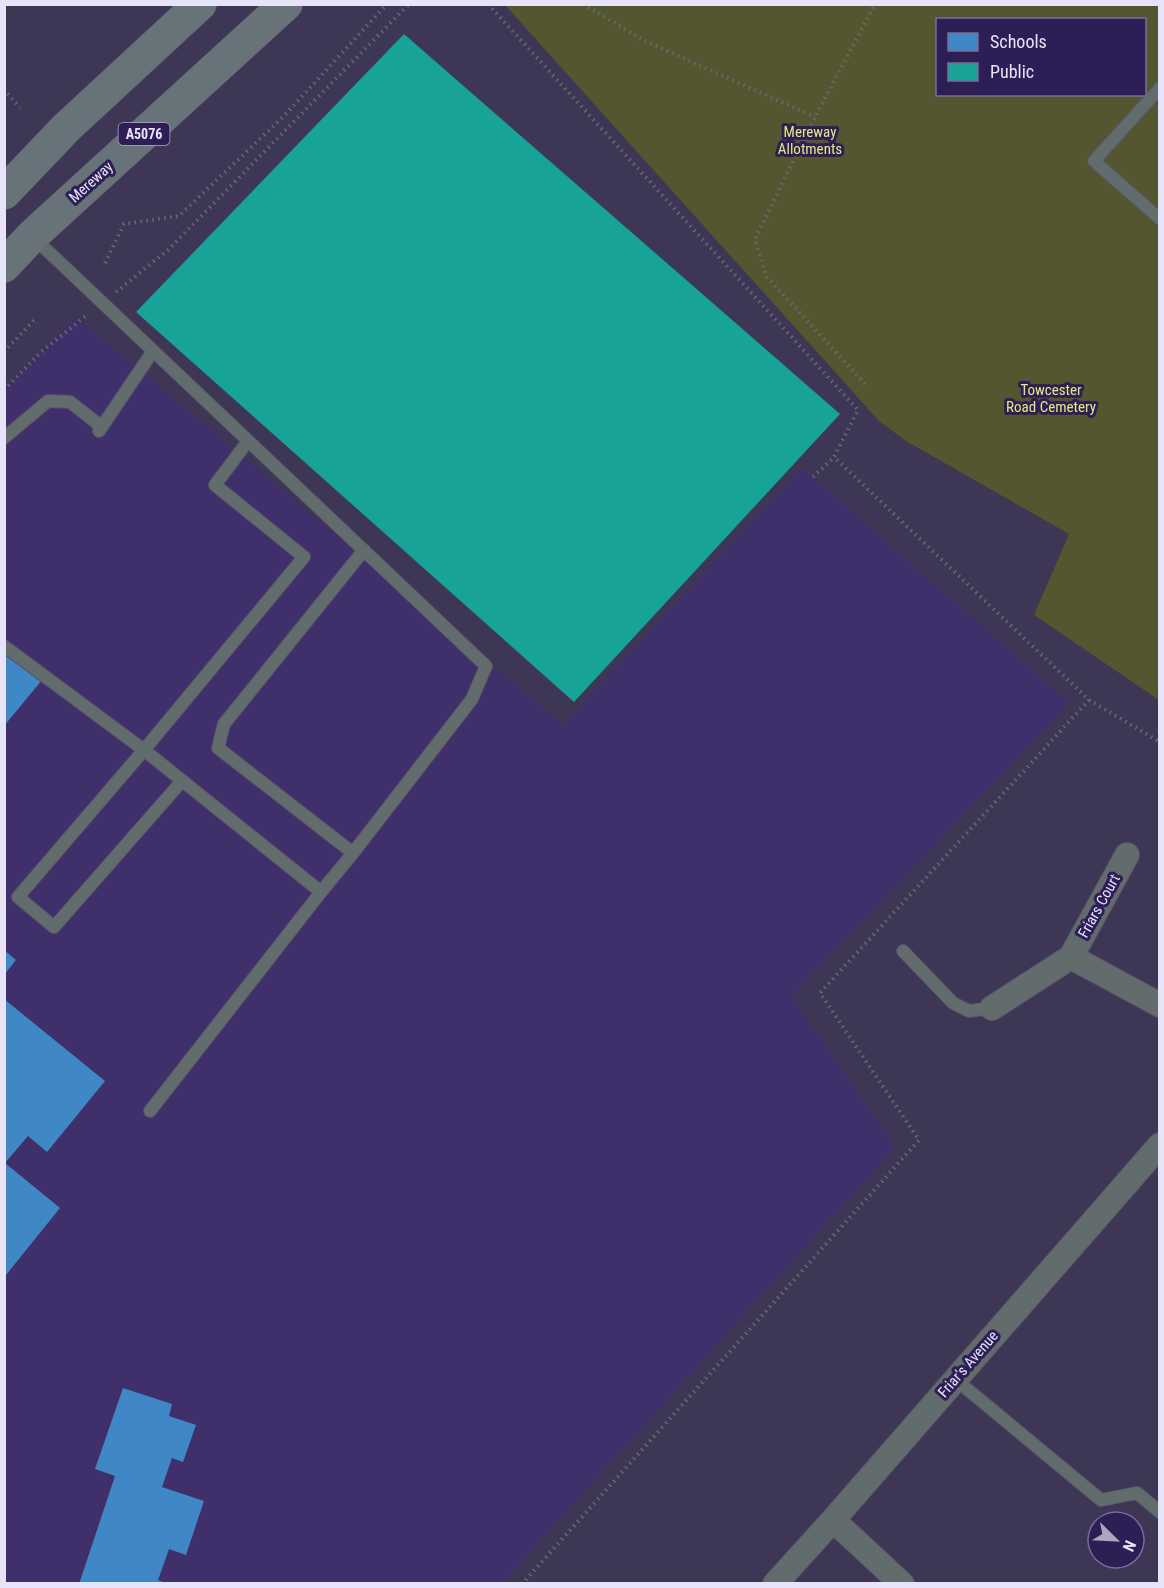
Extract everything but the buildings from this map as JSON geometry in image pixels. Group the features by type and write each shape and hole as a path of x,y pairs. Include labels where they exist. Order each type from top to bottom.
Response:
{"highway":[{"path":"4,193 66,128 200,4"},
{"name":"Mereway","path":"4,266 32,236 286,4"}],"street":[{"name":"Friars Court","path":"992,1008 1071,957 1127,855"},
{"path":"1071,957 1160,1005"},
{"name":"Friar's Avenue","path":"776,1584 1160,1145"},
{"path":"833,1520 902,1584"}],"lane":[{"path":"1160,88 1094,161 1160,219"},
{"path":"32,236 486,666 472,699 150,1111"},
{"path":"4,438 48,401 70,402 100,429 153,351"},
{"path":"182,781 54,927 18,897 304,557 215,485 248,441"},
{"path":"353,853 218,748 224,724 364,550"},
{"path":"4,646 144,750 321,892"},
{"path":"903,951 953,1003 969,1011 992,1008"},
{"path":"955,1379 1101,1500 1137,1493 1160,1512"}],"path":[{"path":"105,263 124,224 178,216 284,116 387,4"},
{"path":"4,390 41,352 169,249 409,4"},
{"path":"488,4 858,410 834,457 813,477"},
{"path":"583,4 645,41 815,117"},
{"path":"866,384 766,276 755,239 815,117 875,4"},
{"path":"4,89 20,108"},
{"path":"4,352 35,319"},
{"path":"834,457 1089,700 1160,742"},
{"path":"522,1584 919,1140 820,993 1089,700"}],"shaded area":[{"path":"76,317 563,725 802,468 1069,703 791,996 895,1147 502,1583 5,1583 4,390"}],"green space":[{"path":"505,5 1159,5 1159,700 1034,615 1069,534 906,441 879,421"}],"park label":[{"name":"Mereway Allotments","path":"810,140"},
{"name":"Towcester Road Cemetery","path":"1051,398"}]}
